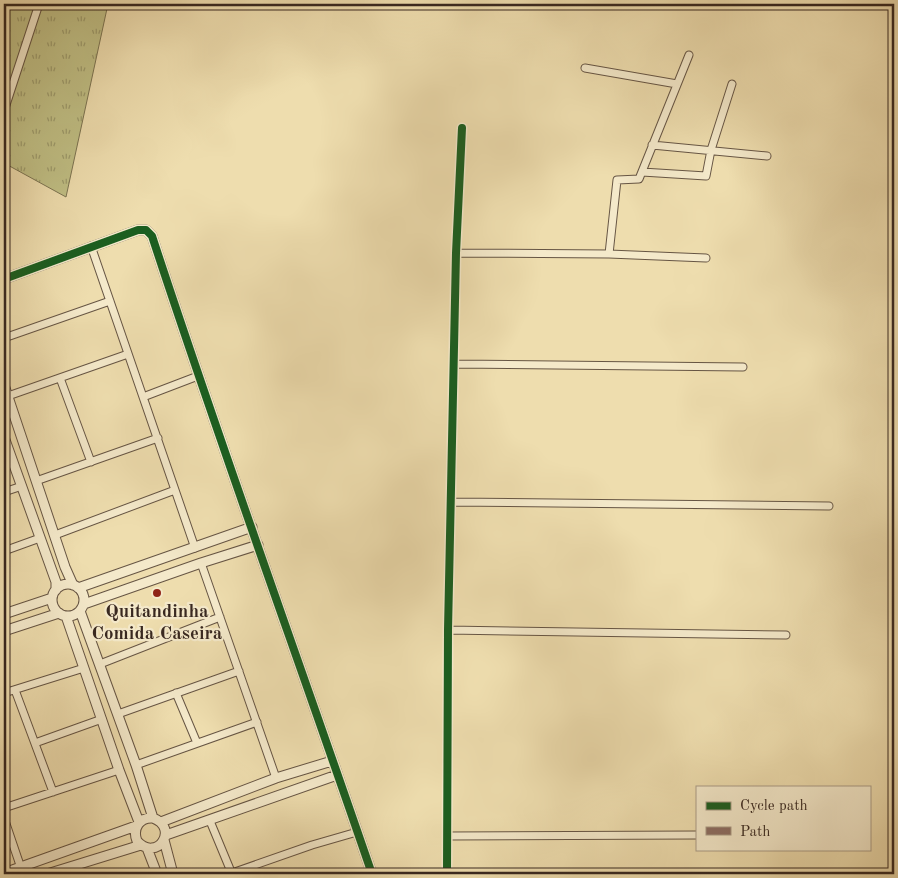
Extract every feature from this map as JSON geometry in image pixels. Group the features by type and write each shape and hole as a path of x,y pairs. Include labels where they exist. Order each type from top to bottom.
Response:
{"street":[{"path":"4,111 39,4"},
{"path":"608,254 617,180 639,179 689,55"},
{"path":"585,68 677,84"},
{"path":"642,172 706,176 711,150 732,84"},
{"path":"447,874 448,630 456,253 462,128"},
{"path":"652,145 767,156"},
{"path":"4,279 138,230 146,230 152,236 198,376 372,874"},
{"path":"92,246 195,548"},
{"path":"456,253 608,254 706,258"},
{"path":"4,338 110,301"},
{"path":"8,396 128,354"},
{"path":"455,364 742,367"},
{"path":"144,397 198,376"},
{"path":"60,378 91,462"},
{"path":"4,385 65,567 76,586 84,595 82,608 136,765 157,820 166,830 165,837 174,874"},
{"path":"4,437 56,582 53,606 62,615 84,668 138,824 135,836 144,846 157,874"},
{"path":"36,481 158,438"},
{"path":"4,492 22,486"},
{"path":"55,534 176,490"},
{"path":"451,502 829,506"},
{"path":"4,614 54,594 64,585 76,586 195,548 252,527"},
{"path":"4,551 40,538"},
{"path":"4,631 62,615 76,615 82,608 201,563 258,544"},
{"path":"201,563 276,778"},
{"path":"100,664 220,617"},
{"path":"448,630 786,635"},
{"path":"4,694 84,668"},
{"path":"118,714 239,671"},
{"path":"15,690 53,792"},
{"path":"176,693 197,743"},
{"path":"35,743 102,719"},
{"path":"136,765 257,722"},
{"path":"4,873 138,824 148,818 157,820 332,760"},
{"path":"4,808 119,770"},
{"path":"48,874 144,846 157,847 165,837 337,775"},
{"path":"4,818 21,868"},
{"path":"210,821 232,874 312,845 358,832"},
{"path":"448,836 696,835"}],"green space":[{"path":"4,4 108,4 66,197 4,163"}],"cycle path":[{"path":"447,874 448,630 456,253 462,128"},
{"path":"4,279 138,230 146,230 152,236 233,476 372,874"}],"place":[{"name":"Quitandinha Comida Caseira","path":"157,593"}]}
